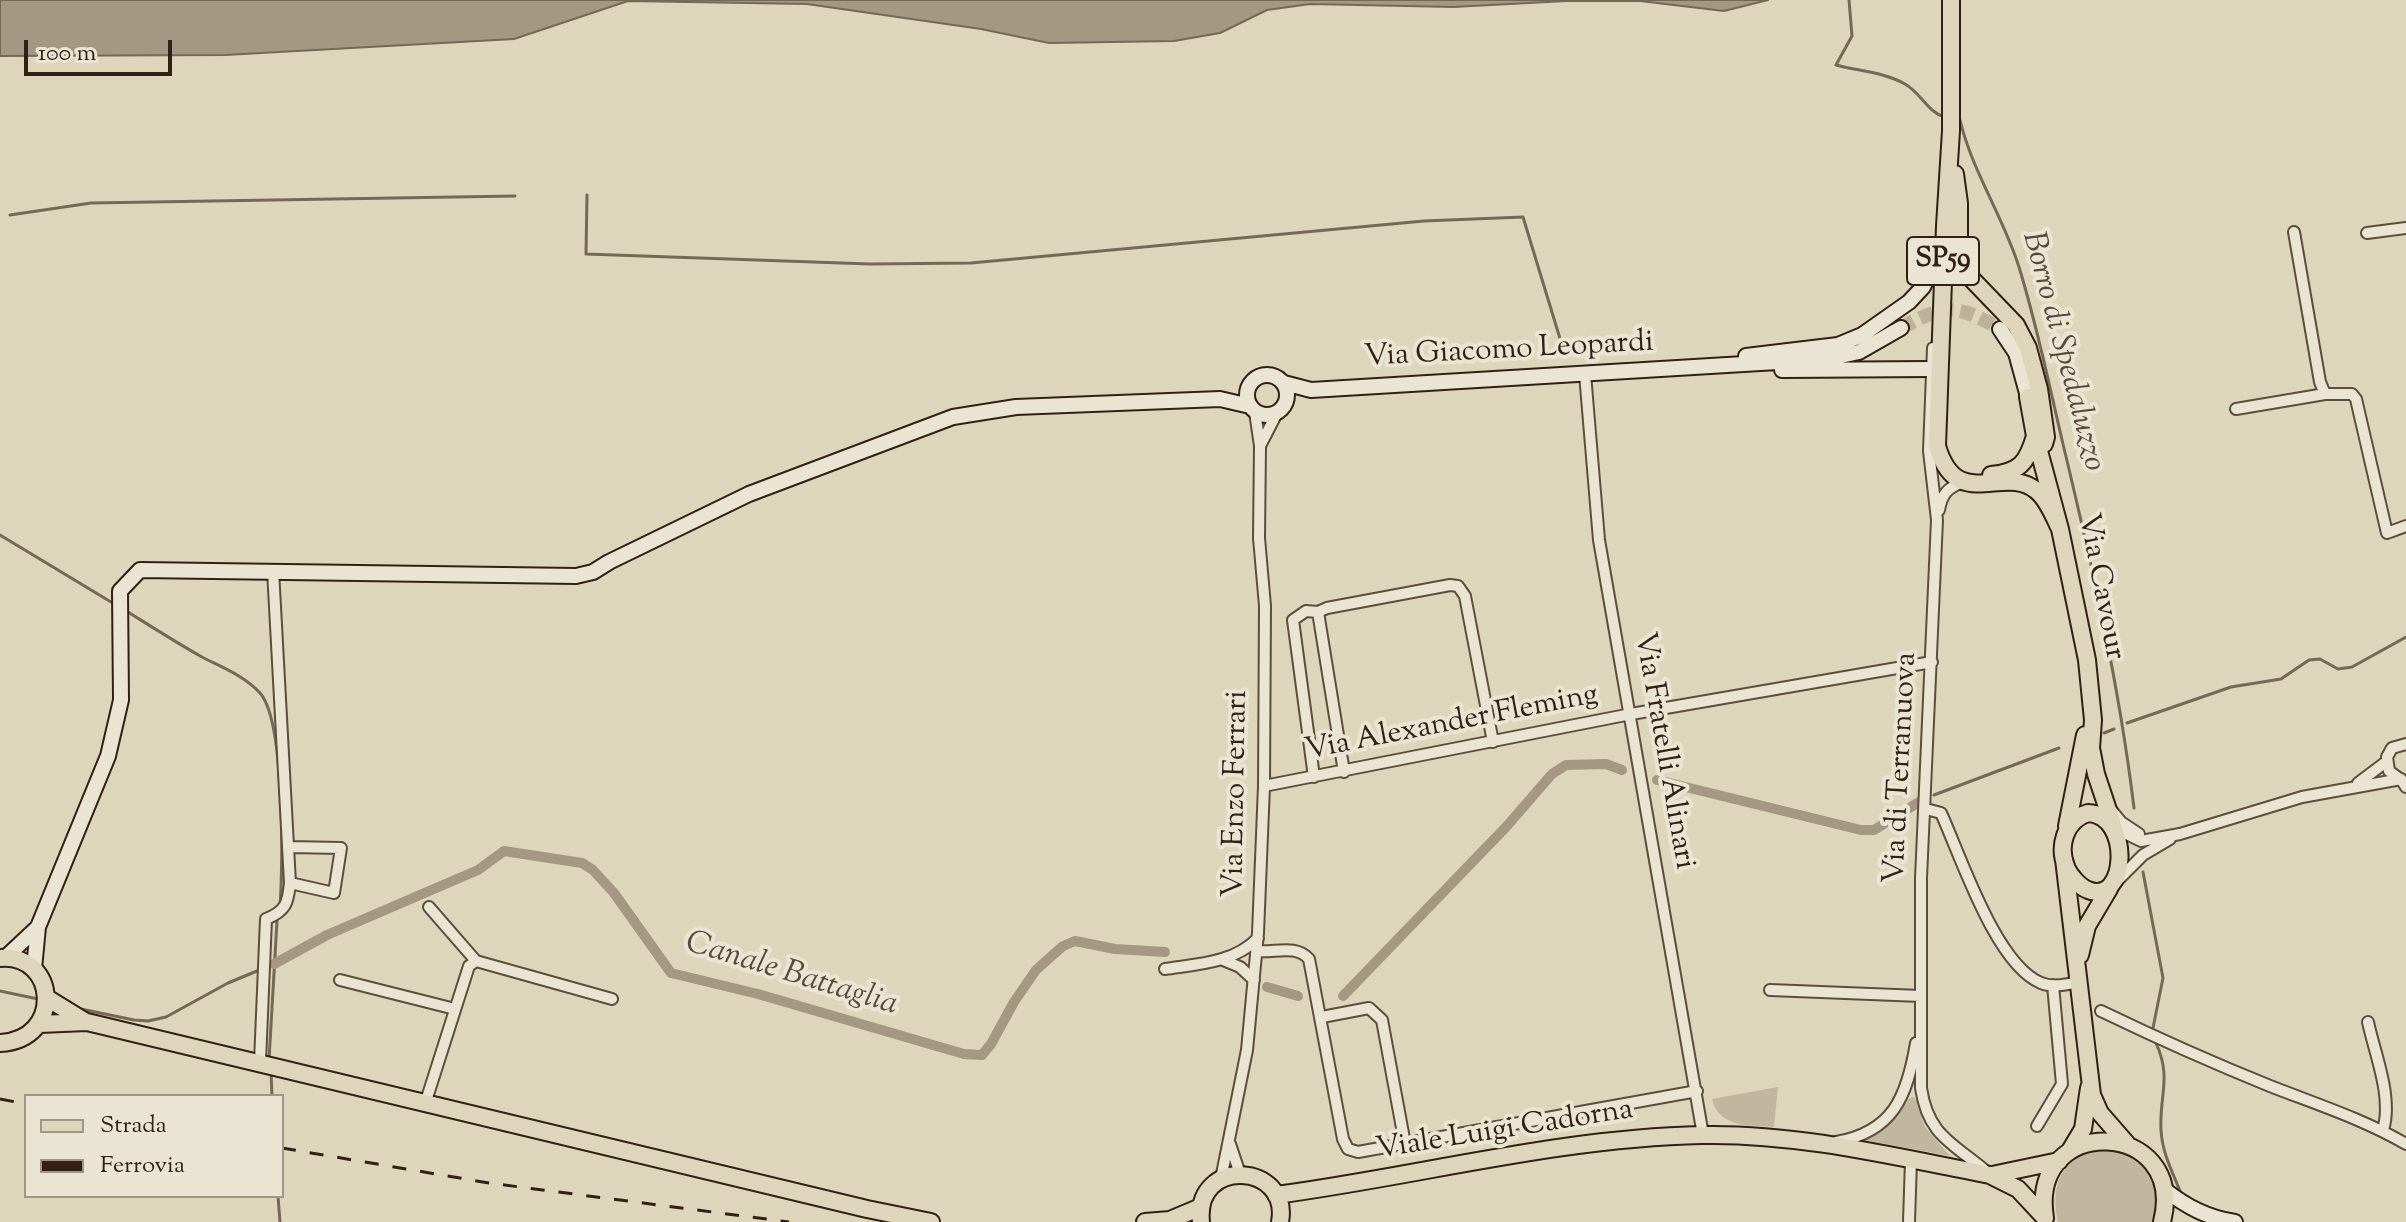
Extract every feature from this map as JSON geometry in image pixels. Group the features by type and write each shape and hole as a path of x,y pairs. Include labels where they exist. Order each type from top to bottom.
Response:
{"main road":[{"name":"SP59","path":"1951,0 1951,131 1937,446 1942,464 1963,482"},
{"name":"Via Cavour","path":"1951,131 1959,203 1959,252 1965,272 2016,325 2028,348 2039,389 2046,437 2041,453"},
{"path":"1953,164 1947,439 1951,456 1968,472 1980,475 2008,473 2020,467 2029,455 2035,436"},
{"name":"Via Cavour","path":"2028,397 2060,529 2090,686 2093,720 2091,748 2096,774 2114,828 2119,860 2111,887 2087,926 2078,976"},
{"path":"1963,482 1979,485 2023,483 2036,490 2045,500 2060,529"},
{"name":"Via Cavour","path":"2090,686 2086,732 2065,833 2064,859 2089,1075 2092,1095 2100,1113 2127,1144 2141,1151 2152,1162 2165,1190"},
{"path":"2065,833 2076,818 2088,813 2101,815 2114,828"},
{"path":"2064,859 2068,872 2082,887 2093,892 2111,887"},
{"path":"0,1043 22,1039 39,1024 47,998 34,969 25,962 3,957"},
{"path":"47,998 87,1022"},
{"path":"39,1024 87,1022 931,1222"},
{"name":"Via Cavour","path":"2046,1220 2045,1188 2083,1129 2089,1075"},
{"name":"Viale Luigi Cadorna","path":"1276,1195 1593,1141 1703,1135 1756,1137 1820,1145 1990,1175 2018,1189 2046,1220"},
{"name":"Viale Luigi Cadorna","path":"1990,1175 2065,1155 2098,1140 2127,1144"},
{"path":"1145,1222 1173,1221 1201,1215 1205,1196 1221,1179 1240,1174 1261,1180 1276,1195 1280,1219"},
{"name":"Viale Luigi Cadorna","path":"1280,1219 1313,1190"},
{"path":"2162,1222 2166,1206 2165,1190"}],"street":[{"path":"2367,233 2406,228"},
{"path":"2294,232 2317,369 2325,394"},
{"name":"Via Giacomo Leopardi","path":"1710,365 1762,352 1838,345 1862,335 1909,302 1923,287 1944,245"},
{"name":"Via di Terranuova","path":"1942,283 1931,369 1929,451 1937,520 1921,878 1921,1088 1927,1115 1941,1137 1990,1175"},
{"name":"Via Giacomo Leopardi","path":"38,927 108,756 121,700 120,591 140,570 576,576 593,572 749,494 953,417 1016,407 1220,399 1248,388 1256,378 1268,375 1311,390 1838,357 1859,352 1901,328"},
{"path":"2000,329 2016,353 2028,397"},
{"name":"Via Giacomo Leopardi","path":"1710,365 1764,370 1931,369"},
{"name":"Via Fratelli Alinari","path":"1585,374 1599,540 1703,1135"},
{"path":"1260,446 1288,394 1284,383"},
{"path":"1248,388 1252,409"},
{"name":"Via Giacomo Leopardi","path":"1220,399 1266,416 1311,390"},
{"path":"2236,409 2325,394 2352,394 2356,399 2387,533 2406,526"},
{"name":"Via Enzo Ferrari","path":"1221,1179 1247,1050 1258,938 1264,786 1265,606 1259,538 1260,446 1252,409"},
{"name":"Via di Terranuova","path":"1937,520 1941,499 1948,488 1963,482"},
{"path":"260,1062 266,919 281,913 288,903 290,883 273,570"},
{"path":"1314,777 1293,620 1306,611 1318,612 1403,593 1458,586 1465,596 1493,742"},
{"path":"1318,612 1344,772"},
{"name":"Via Alexander Fleming","path":"1264,786 1631,714 1932,662"},
{"path":"2353,787 2386,762 2392,748 2406,744"},
{"path":"2386,762 2392,775 2404,782"},
{"path":"2114,828 2141,841 2180,834 2302,797 2353,787 2404,782"},
{"path":"2105,797 2121,822 2133,832 2152,839"},
{"path":"1926,809 1941,813 1991,928 2005,951 2025,972 2041,983 2053,985 2078,976"},
{"path":"2111,887 2143,855 2180,834"},
{"path":"289,847 341,848 334,893 290,883"},
{"path":"429,907 476,961 612,999"},
{"path":"3,957 38,927"},
{"path":"34,969 38,927"},
{"path":"1165,969 1221,959 1246,950 1258,938"},
{"path":"1257,951 1303,952 1311,965 1343,1139 1348,1149 1358,1152 1697,1091"},
{"path":"1221,959 1240,967 1254,980"},
{"path":"426,1101 469,966 476,961"},
{"path":"340,980 455,1009"},
{"path":"2037,1126 2062,1084 2053,985"},
{"path":"1770,990 1921,996"},
{"path":"1322,1017 1369,1008 1382,1020 1405,1144"},
{"path":"2101,1011 2196,1056 2383,1130 2406,1144"},
{"name":"Via di Terranuova","path":"1820,1145 1870,1133 1890,1117 1902,1096 1920,1018"},
{"path":"2368,1022 2385,1097 2386,1121 2383,1130"},
{"path":"1230,1142 1240,1174"},
{"path":"1909,1222 1911,1160"},
{"path":"2165,1190 2206,1220 2235,1222"}],"shaded area":[{"path":"0,0 1768,0 1724,11 1640,1 1453,7 1310,4 1267,10 1220,33 1174,41 1049,43 981,29 807,4 628,1 514,39 225,55 0,56"},
{"path":"1778,1087 1774,1127 1728,1120 1721,1115 1712,1099"},
{"path":"1912,1097 1925,1127 1950,1156 1864,1140 1889,1124"},
{"path":"2098,1149 2127,1155 2147,1169 2156,1192 2153,1222 2058,1222 2056,1197 2061,1176 2075,1160"}],"waterway":[{"name":"Borro di Spedaluzzo","path":"1849,0 1852,36 1836,65 1897,80 1945,117"},
{"name":"Borro di Spedaluzzo","path":"1956,119 1960,120 1972,157 2012,248 2032,311 2104,625 2134,808"},
{"path":"587,195 586,254 870,264 971,263 1424,221 1523,217 1565,355"},
{"path":"10,215 91,203 515,196"},
{"path":"0,535 111,602"},
{"path":"128,612 232,672 260,693 268,709 278,762 282,859 280,906"},
{"path":"2127,723 2231,687 2281,679 2309,660 2320,659 2338,669 2352,667 2406,637"},
{"path":"2104,733 2114,729"},
{"path":"1934,795 2059,748"},
{"path":"1343,996 1506,827 1552,774 1566,765 1606,764 1622,770"},
{"path":"1657,780 1861,830 1874,830 1919,802"},
{"name":"Canale Battaglia","path":"274,964 327,935 478,870 504,851 582,863 593,870 614,893 671,973 758,994 964,1054 982,1055 1036,970 1063,946 1075,941 1115,949 1165,952"},
{"name":"Borro di Spedaluzzo","path":"2143,872 2163,978 2153,1028"},
{"path":"269,1060 277,921"},
{"path":"76,1008 148,1021 166,1017 228,983 274,964"},
{"name":"Canale Battaglia","path":"1267,987 1298,996"},
{"path":"0,991 38,999"},
{"name":"Borro di Spedaluzzo","path":"2156,1043 2164,1077 2162,1138 2180,1191"},
{"path":"271,1072 272,1094"},
{"path":"278,1198 280,1222"}],"tunnel":[{"path":"1901,328 1940,311 1951,310 1973,315 2000,329"}],"railway":[{"path":"0,1099 24,1104"},
{"path":"284,1148 489,1183 789,1222"}]}
